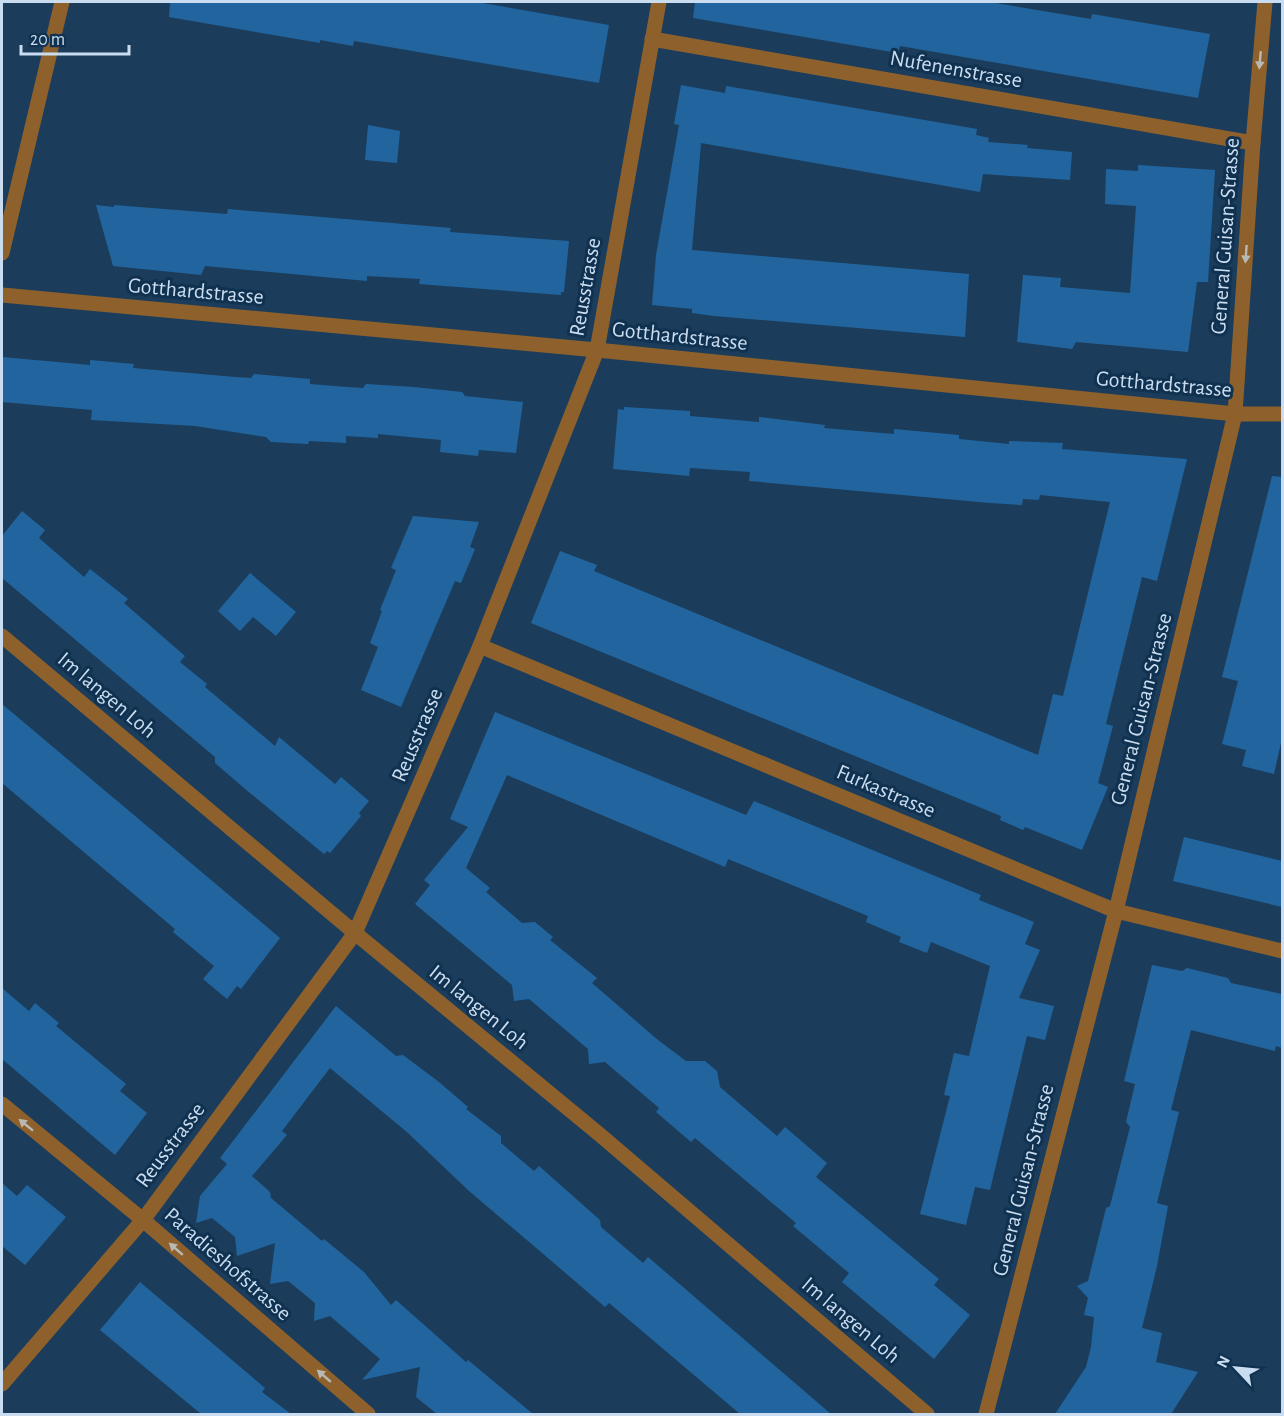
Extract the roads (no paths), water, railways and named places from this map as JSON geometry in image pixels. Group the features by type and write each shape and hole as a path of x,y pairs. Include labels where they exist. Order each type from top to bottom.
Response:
{"street":[{"path":"2,253 62,2"},
{"name":"Reusstrasse","path":"2,1384 143,1220 355,933 480,646 597,350 659,2"},
{"name":"General Guisan-Strasse","path":"986,1414 1116,911 1235,414 1253,143 1266,2"},
{"name":"Nufenenstrasse","path":"652,39 1253,143"},
{"name":"Gotthardstrasse","path":"2,295 597,350 1235,414 1282,414"},
{"name":"Im langen Loh","path":"2,636 355,933 599,1134 927,1414"},
{"name":"Furkastrasse","path":"480,646 1116,911 1282,951"},
{"name":"Paradieshofstrasse","path":"2,1104 143,1220 368,1414"}]}
